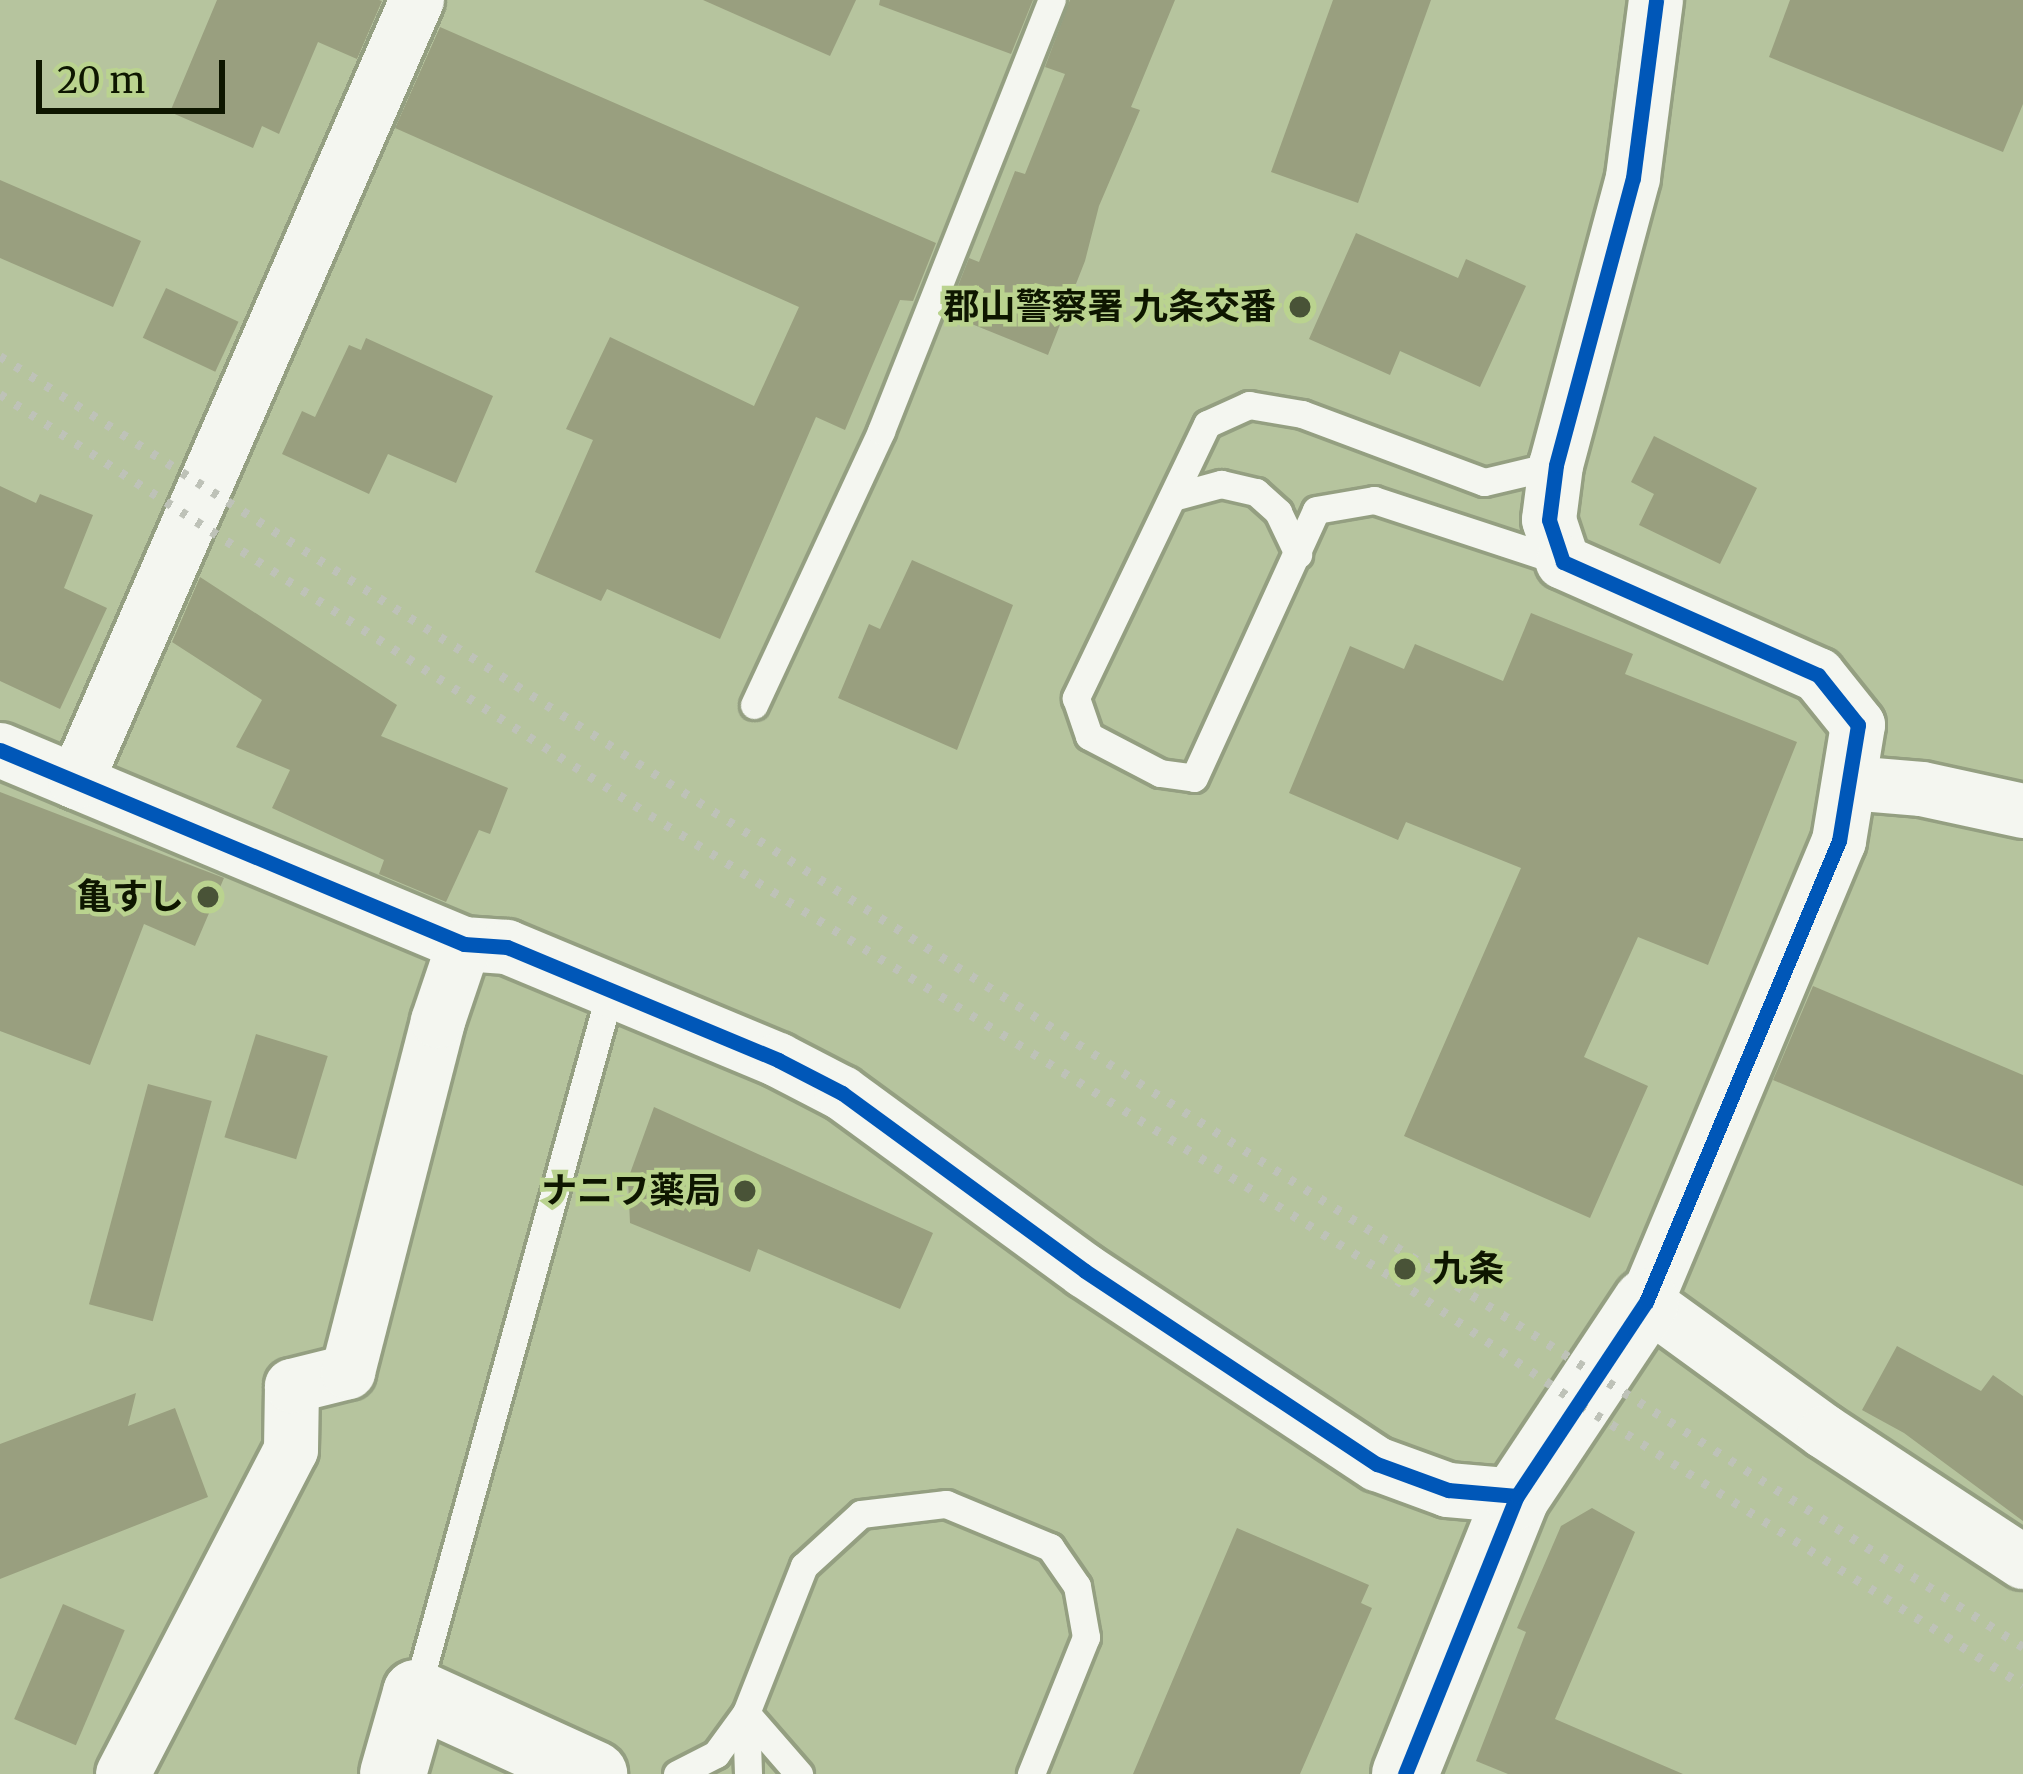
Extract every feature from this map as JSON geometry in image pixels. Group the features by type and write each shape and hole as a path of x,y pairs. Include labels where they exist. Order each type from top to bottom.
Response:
{"street":[{"path":"76,782 417,0"},
{"path":"1405,1774 1517,1496 1646,1302 1839,841 1858,725 1818,675 1563,562 1549,520 1556,465 1633,178 1646,3"},
{"path":"0,750 464,944 507,947 778,1060 842,1093 1084,1271 1377,1463 1448,1490 1517,1496"},
{"path":"1850,783 1922,789 2023,811"},
{"path":"123,1774 291,1450 292,1386 348,1372 437,1021 464,944"},
{"path":"1646,1302 1825,1432 2023,1562"},
{"path":"393,1774 416,1693 594,1774"}],"lane":[{"path":"754,705 881,431 1052,0"},
{"path":"1556,465 1484,482 1302,414 1249,405 1208,424 1076,698 1089,736 1160,773 1194,778 1316,510 1374,500 1563,562"},
{"path":"1173,497 1221,484 1256,493 1278,512 1298,554"},
{"path":"416,1693 610,992"},
{"path":"676,1774 716,1754 746,1713 804,1566 861,1514 946,1504 1050,1547 1077,1586 1086,1637 1031,1774"},
{"path":"746,1713 748,1774"},
{"path":"746,1713 799,1774"}],"building":[{"path":"217,0 382,1 357,59 318,42 279,134 262,126 253,148 170,112"},
{"path":"703,0 856,0 830,56"},
{"path":"880,0 1033,0 1011,54 879,5"},
{"path":"1070,0 1175,0 1131,107 1140,110 1099,206 1085,261 1048,355 947,314 969,258 979,262 1015,171 1025,174 1065,74 1045,67"},
{"path":"1333,0 1431,0 1358,203 1271,172"},
{"path":"1790,0 2023,0 2023,104 2003,152 1769,57"},
{"path":"440,27 936,243 913,301 900,300 845,430 816,417 720,639 607,589 601,601 535,572 593,440 566,429 610,337 754,406 799,307 395,128"},
{"path":"0,180 141,241 113,307 0,258"},
{"path":"1356,233 1458,278 1466,259 1526,286 1480,387 1400,351 1390,375 1309,339"},
{"path":"166,288 239,322 215,372 143,338"},
{"path":"366,338 493,396 456,483 388,454 369,494 282,454 302,411 315,417 349,345 361,350"},
{"path":"1654,436 1757,488 1720,564 1639,525 1654,494 1631,482"},
{"path":"0,486 36,503 40,494 93,515 64,588 107,608 60,709 0,681"},
{"path":"912,560 1013,605 957,750 838,698 869,624 880,629"},
{"path":"200,577 397,705 381,736 508,788 490,834 479,830 446,902 379,874 384,860 272,808 290,770 236,747 262,700 172,642"},
{"path":"1531,613 1633,654 1625,674 1797,742 1708,965 1638,937 1584,1057 1648,1086 1590,1218 1404,1136 1521,868 1406,822 1398,840 1289,793 1350,646 1404,669 1415,644 1503,681"},
{"path":"0,792 224,878 195,946 144,924 90,1065 0,1031"},
{"path":"1813,986 2023,1075 2023,1186 1773,1080"},
{"path":"256,1034 328,1056 296,1159 224,1137"},
{"path":"148,1084 212,1101 153,1321 89,1304"},
{"path":"654,1107 933,1233 900,1309 758,1249 750,1272 630,1223 628,1179"},
{"path":"1897,1346 1981,1391 1993,1375 2023,1396 2023,1521 1904,1433 1862,1410"},
{"path":"136,1393 128,1426 175,1408 208,1497 0,1579 0,1444"},
{"path":"1592,1508 1635,1532 1555,1719 1683,1774 1508,1774 1476,1761 1526,1632 1517,1628 1561,1526"},
{"path":"1237,1528 1369,1585 1361,1603 1372,1608 1300,1774 1133,1774"},
{"path":"63,1604 125,1630 76,1745 14,1719"}],"railway":[{"path":"0,356 2023,1647"},
{"path":"0,394 650,815 1397,1280 1581,1405 2023,1685"}],"cycle path":[{"path":"1405,1774 1517,1496 1646,1302 1839,841 1858,725 1818,675 1563,562 1549,520 1556,465 1633,178 1656,0"},
{"path":"0,750 464,944 507,947 778,1060 842,1093 1085,1271 1377,1464 1448,1490 1517,1496"}],"place":[{"name":"郡山警察署 九条交番","path":"1300,307"},
{"name":"亀すし","path":"208,897"},
{"name":"ナニワ薬局","path":"745,1191"},
{"name":"九条","path":"1405,1269"}]}
